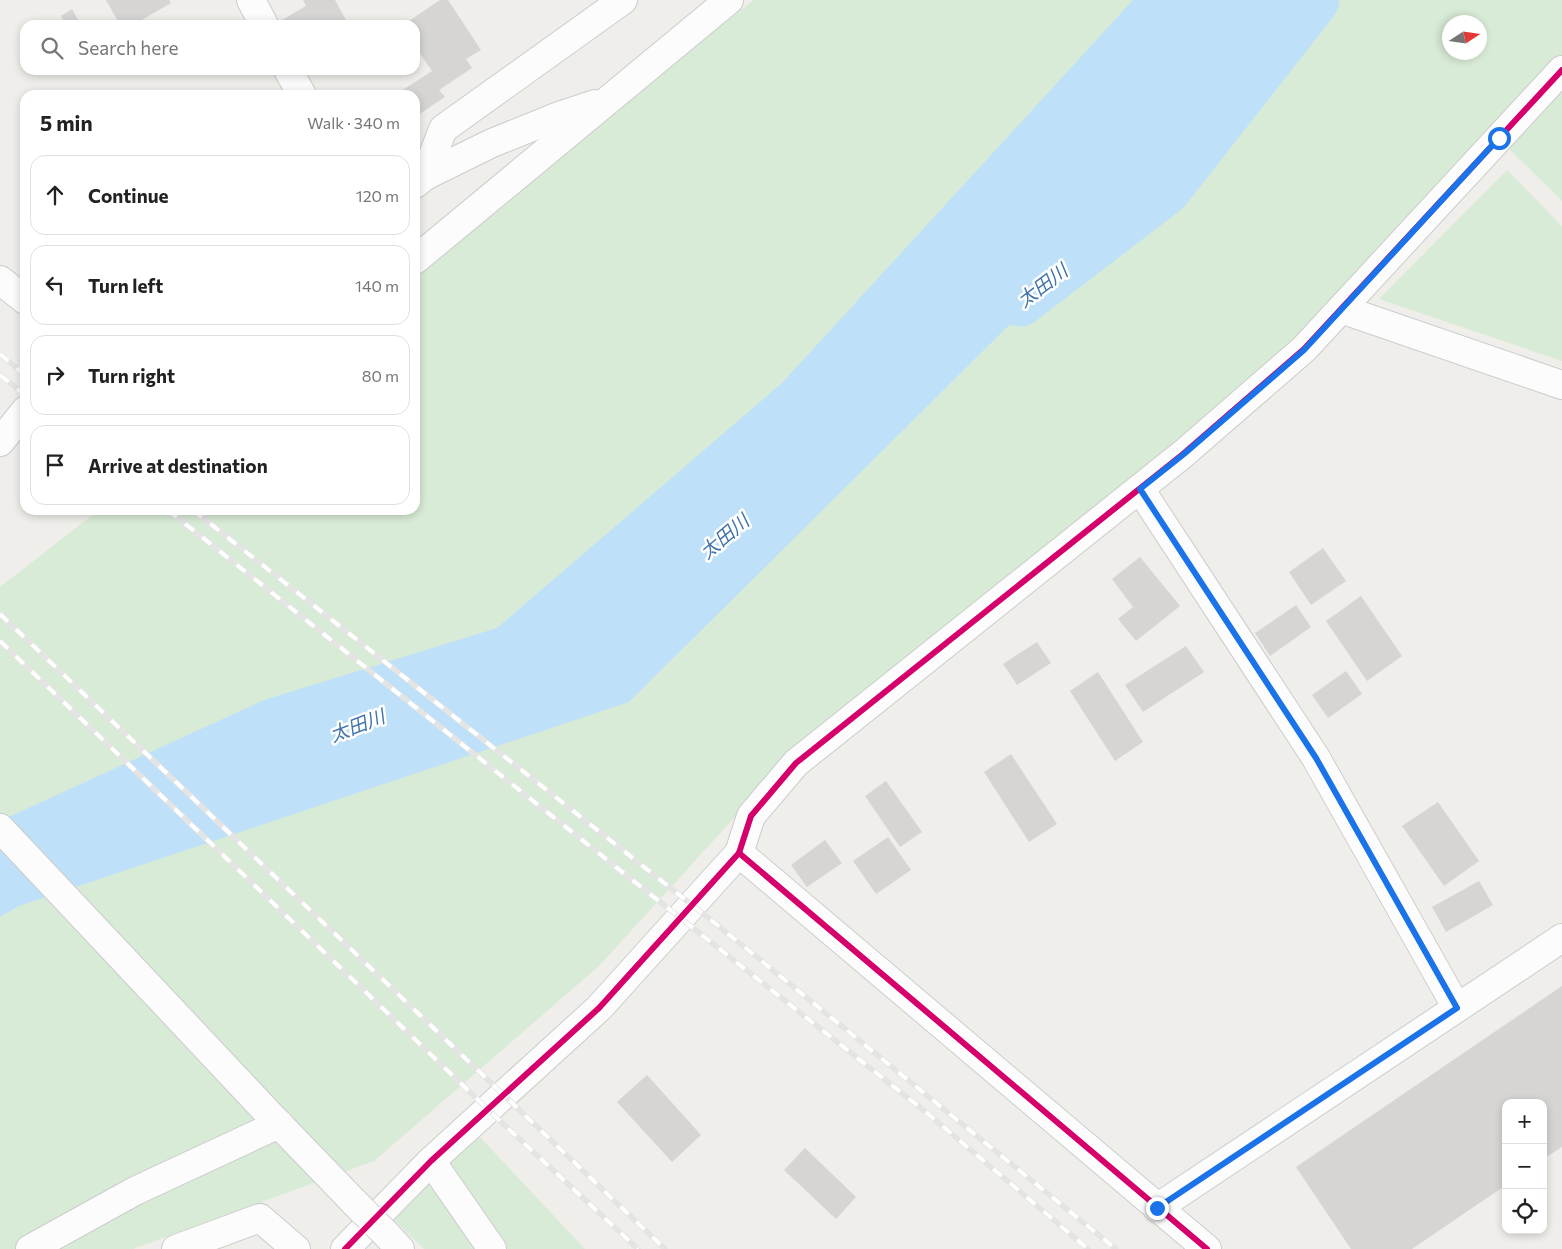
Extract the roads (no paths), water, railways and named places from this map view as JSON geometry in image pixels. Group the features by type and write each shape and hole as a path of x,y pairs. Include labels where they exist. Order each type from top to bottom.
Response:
{"street":[{"path":"251,0 261,20"},
{"path":"420,180 443,129 623,0"},
{"path":"420,256 729,0"},
{"path":"345,1249 431,1161 599,1008 739,852 751,816 796,763 1184,454 1304,350 1562,70"},
{"path":"291,75 299,90"},
{"path":"420,180 492,143 559,116 610,99"},
{"path":"0,280 20,296"},
{"path":"1341,309 1562,385"},
{"path":"0,442 20,417"},
{"path":"1140,489 1316,758 1457,1008"},
{"path":"0,828 275,1120 394,1242"},
{"path":"739,852 1207,1249"},
{"path":"1157,1208 1562,938"},
{"path":"38,1246 135,1191 275,1120"},
{"path":"431,1161 492,1249"},
{"path":"176,1249 260,1218 296,1249"}],"water":[{"path":"1133,0 1337,0 629,702 19,906 0,917 0,821 264,700 497,628 781,384"}],"waterway":[{"name":"太田川","path":"1020,301 1165,190 1314,0"}],"railway":[{"path":"0,354 20,371"},
{"path":"0,375 20,391"},
{"path":"174,515 927,1113 1088,1249"},
{"path":"199,515 716,924 1116,1249"},
{"path":"0,614 665,1249"},
{"path":"0,641 499,1120 638,1249"}]}
